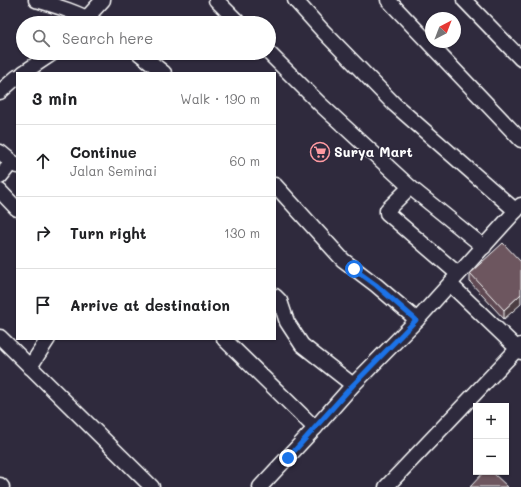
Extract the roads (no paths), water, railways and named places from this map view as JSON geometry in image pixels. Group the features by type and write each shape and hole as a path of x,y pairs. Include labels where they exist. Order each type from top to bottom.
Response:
{"street":[{"path":"36,0 76,16"},
{"path":"92,16 103,0"},
{"path":"216,0 232,16"},
{"path":"260,487 353,385 416,320 519,208 394,104 322,30 296,0"},
{"path":"388,0 521,140"},
{"path":"464,0 521,58"},
{"path":"24,72 42,60"},
{"path":"148,60 163,72"},
{"path":"276,60 320,104 410,187 484,247"},
{"path":"0,92 16,78"},
{"path":"0,152 14,164 0,176"},
{"path":"276,187 343,260 376,285 416,320"},
{"path":"386,487 520,348 454,279 387,213 387,210 410,187"},
{"path":"0,191 16,208"},
{"path":"276,297 280,301 287,322 302,345 353,385"},
{"path":"0,337 152,487"},
{"path":"30,367 47,340"},
{"path":"225,340 315,428"}],"place":[{"name":"Surya Mart","path":"320,152"}]}
